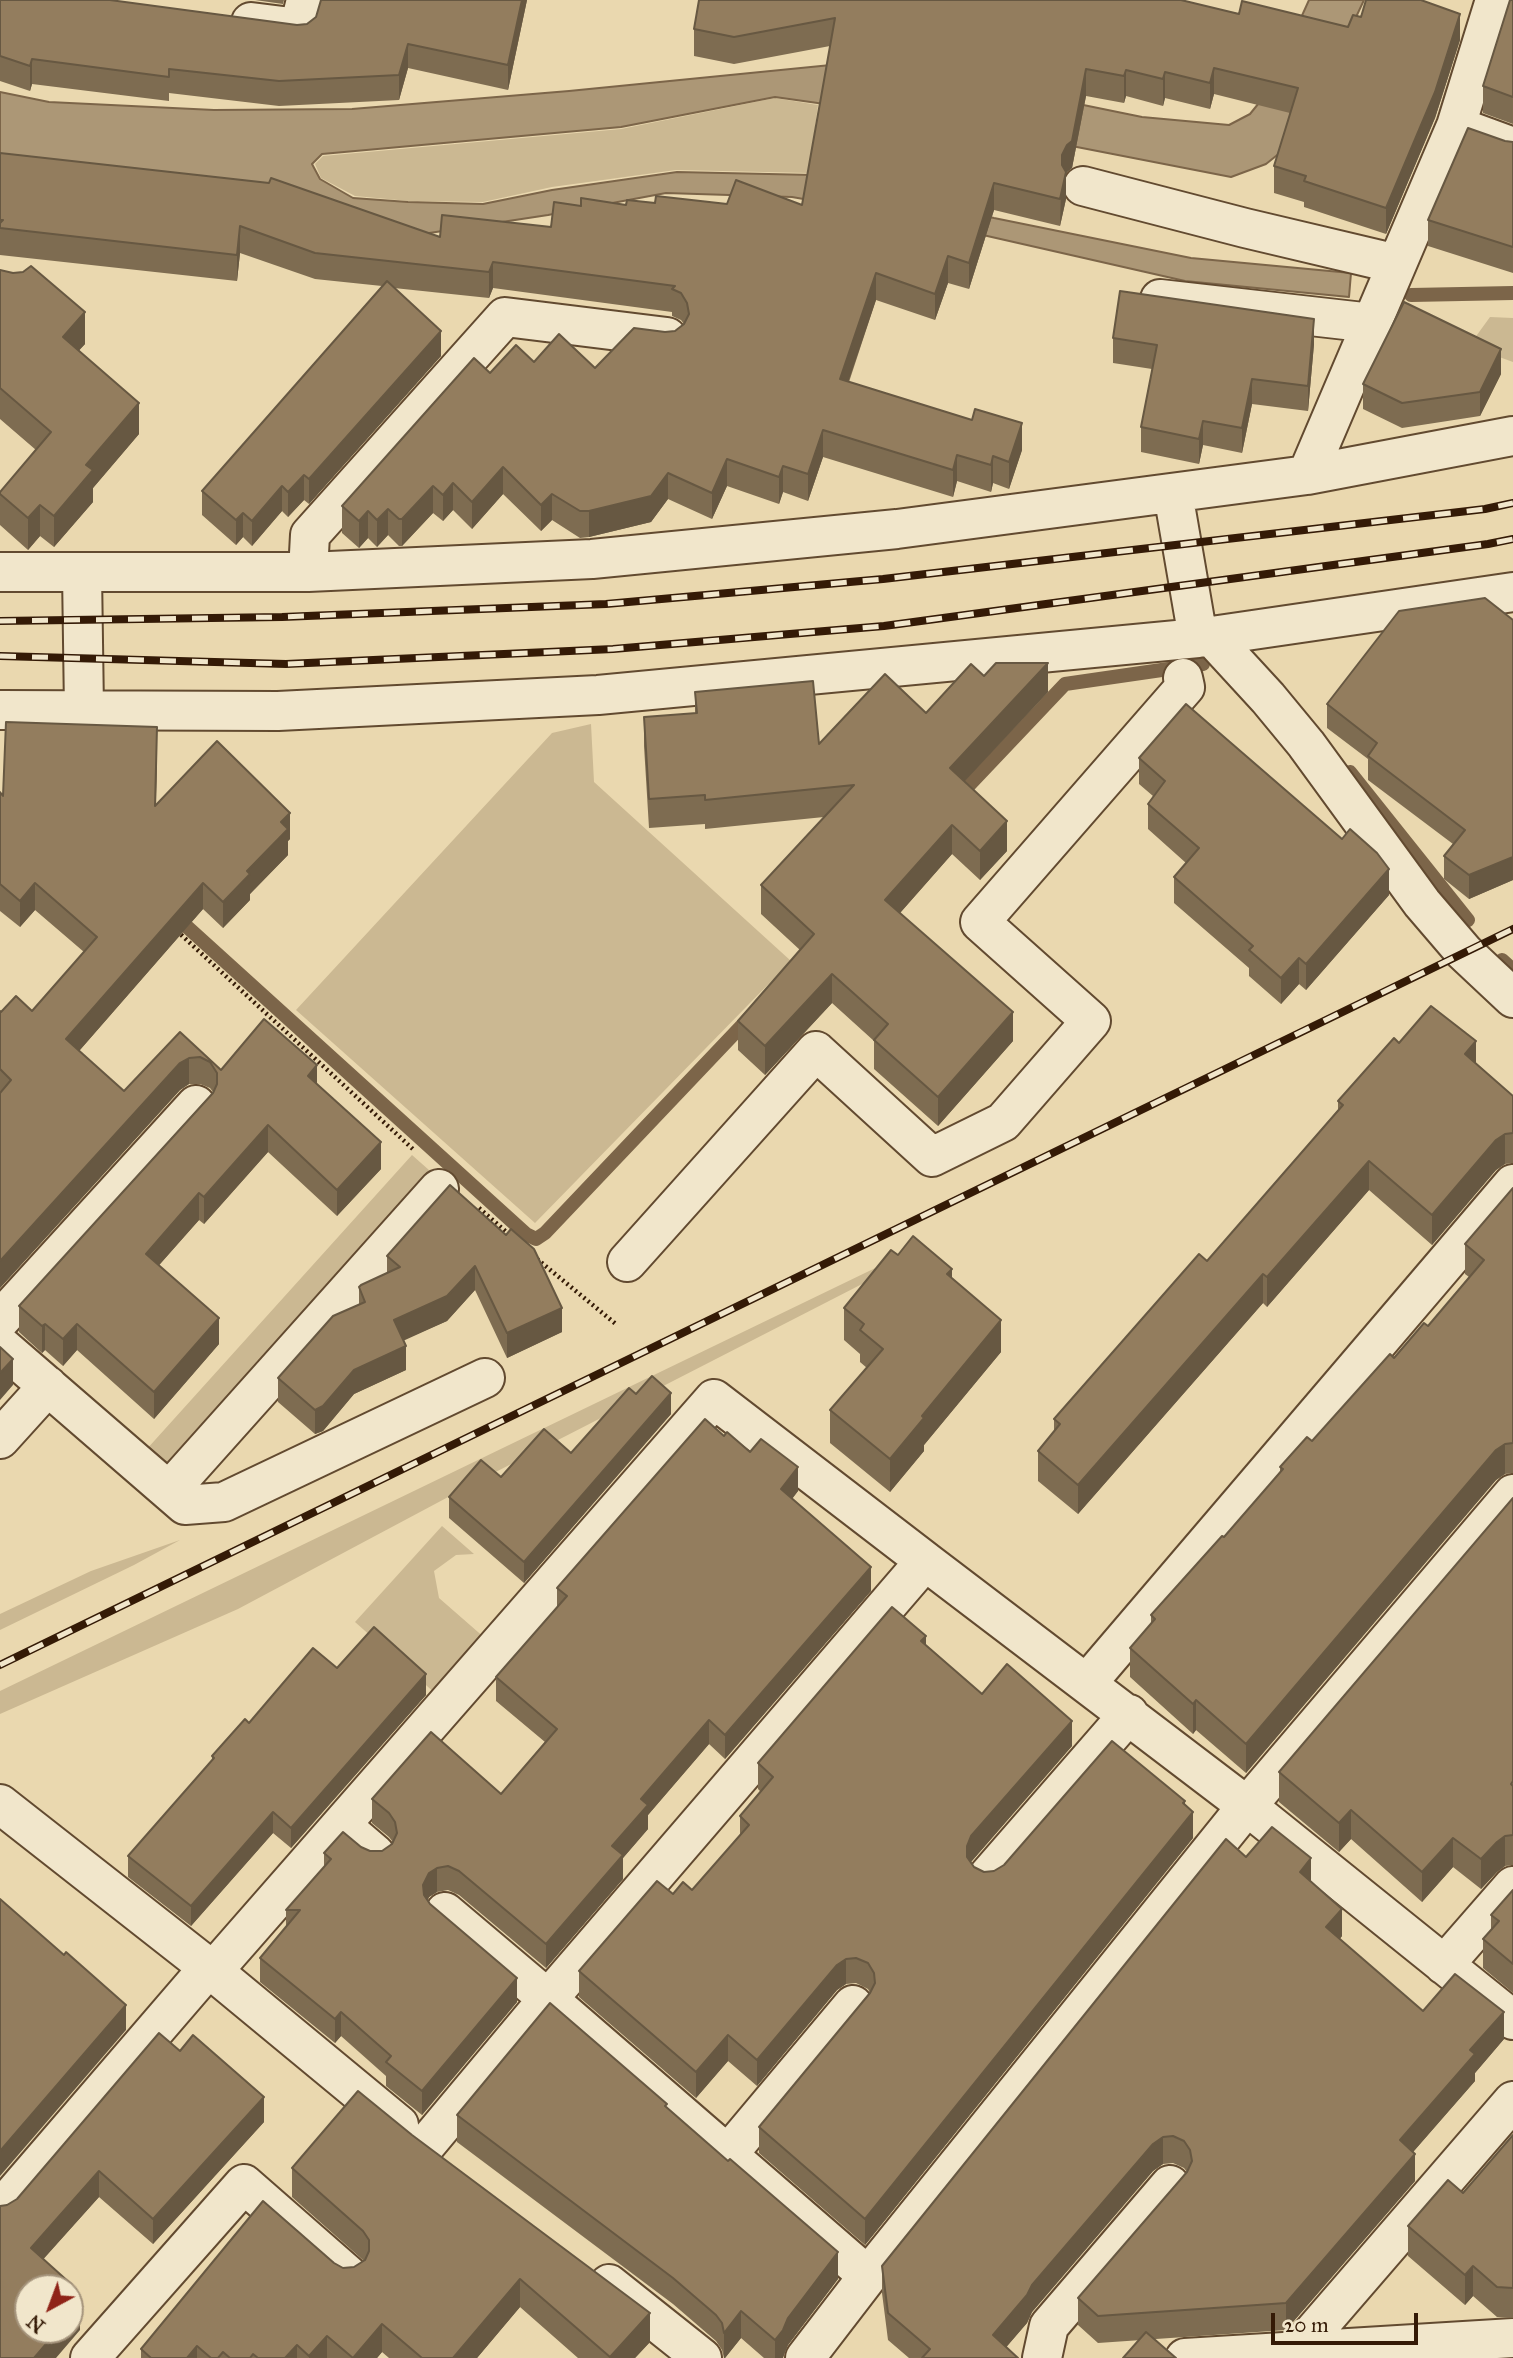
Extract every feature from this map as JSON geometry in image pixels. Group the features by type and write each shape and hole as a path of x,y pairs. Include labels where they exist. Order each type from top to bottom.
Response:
{"street":[{"path":"221,18 299,28 306,0"},
{"path":"1307,475 1456,126 1495,0"},
{"path":"1456,126 1513,147"},
{"path":"1083,186 1245,229 1397,264"},
{"path":"1127,295 1372,323"},
{"path":"308,572 310,535 505,317 667,337"},
{"path":"0,572 308,572 592,559 897,529 1173,493 1307,475 1513,436"},
{"path":"1173,493 1205,637 1268,698 1306,744 1422,903 1464,952 1513,998"},
{"path":"82,572 84,710"},
{"path":"0,710 278,711 598,695 1205,637 1513,592"},
{"path":"627,1262 816,1051 932,1157 1003,1122 1091,1021 980,922 1185,687 1183,678"},
{"path":"0,1320 196,1105"},
{"path":"1087,1683 1513,1184"},
{"path":"169,1492 455,1195"},
{"path":"0,1345 185,1505 224,1502 485,1378"},
{"path":"0,1439 48,1386"},
{"path":"0,2210 714,1399 925,1562 1129,1714 1513,2020"},
{"path":"806,2358 868,2276 1247,1806 1513,1494"},
{"path":"0,1804 206,1976 436,2154 548,1999 925,1562"},
{"path":"989,1876 1129,1714"},
{"path":"341,1825 375,1854"},
{"path":"1444,1965 1513,1886"},
{"path":"446,1912 868,2276"},
{"path":"728,2154 853,2006"},
{"path":"1294,2355 1513,2101"},
{"path":"90,2358 244,2184 348,2275"},
{"path":"1042,2358 1049,2326 1170,2185"},
{"path":"581,2263 659,2321 702,2358"},
{"path":"1185,2358 1493,2345"}],"path":[{"path":"174,927 420,1155"},
{"path":"455,1195 522,1246"},
{"path":"532,1255 617,1325"}],"shaded area":[{"path":"1309,0 1364,0 1309,117 1291,144 1266,164 1231,177 938,120 775,97 621,127 322,154 312,164 320,179 353,198 483,204 552,190 677,172 814,175 994,218 1191,258 1351,273 1349,297 1185,281 895,215 792,197 666,193 548,215 403,237 0,160 0,92 49,102 214,110 352,109 841,64 971,82 1142,117 1229,125 1250,114 1267,93"},
{"path":"775,98 818,105 809,173 676,170 552,187 483,202 409,201 355,196 321,178 315,164 323,156 621,129"},
{"path":"1490,317 1513,318 1513,362 1469,346"},
{"path":"591,724 594,782 791,961 535,1223 296,1010 552,733"},
{"path":"412,1155 456,1194 187,1487 146,1450"},
{"path":"925,1244 905,1262 482,1479 238,1609 0,1714 0,1691"},
{"path":"442,1526 474,1554 456,1555 434,1571 439,1598 486,1639 436,1694 355,1622"},
{"path":"180,1540 0,1630 0,1614 91,1571"}],"building":[{"path":"0,0 110,0 297,25 307,24 316,17 321,0 522,0 508,65 408,44 399,75 279,81 169,69 169,77 32,59 30,66 0,56"},
{"path":"699,0 1181,0 1239,14 1242,1 1348,27 1353,15 1361,17 1366,0 1421,0 1460,14 1435,92 1386,208 1304,181 1306,176 1274,166 1298,88 1214,68 1210,83 1165,72 1163,79 1126,70 1124,76 1086,69 1072,141 1062,155 1062,165 1066,172 1060,199 994,183 969,263 948,256 935,294 876,273 840,379 972,420 975,409 1022,423 1009,462 993,456 991,465 957,455 953,470 823,430 808,474 783,466 779,477 727,459 712,493 668,473 651,496 580,511 552,494 541,505 503,467 472,502 453,483 443,495 433,486 402,519 388,509 377,520 368,511 359,521 342,506 474,358 490,373 516,345 534,362 559,334 595,368 634,328 665,332 675,331 684,324 689,314 681,293 672,289 675,286 493,262 489,272 315,253 240,226 237,255 0,228 3,220 0,220 0,153 269,183 271,178 440,237 442,215 551,227 554,202 581,206 581,198 626,205 627,200 655,203 656,196 727,204 736,180 802,205 835,18 734,37 694,29"},
{"path":"1510,0 1513,0 1513,97 1483,86"},
{"path":"1468,128 1513,142 1513,247 1428,220"},
{"path":"31,266 85,312 63,337 139,403 86,465 93,470 54,516 40,505 28,518 0,492 51,432 0,388 0,270 23,272"},
{"path":"387,281 441,331 309,479 304,475 288,492 282,486 252,521 243,513 236,520 202,491"},
{"path":"1120,291 1314,319 1308,386 1252,379 1242,428 1203,421 1199,439 1141,427 1157,345 1113,338"},
{"path":"1404,302 1501,349 1480,392 1402,403 1363,384"},
{"path":"1485,598 1513,620 1513,857 1469,875 1444,856 1465,830 1368,756 1377,743 1327,704 1399,611"},
{"path":"996,663 1048,663 950,768 1007,821 980,851 952,825 885,900 1013,1012 938,1097 874,1040 888,1024 832,974 765,1046 738,1021 814,934 761,885 854,785 705,800 705,795 649,799 644,717 697,713 695,692 813,681 819,744 885,674 926,713 971,664 984,676"},
{"path":"1186,704 1342,839 1350,829 1377,853 1389,869 1306,964 1299,958 1281,978 1249,950 1253,946 1174,877 1199,848 1148,804 1165,781 1139,758"},
{"path":"6,722 157,727 155,806 217,741 290,813 281,822 288,829 247,871 250,874 223,902 203,883 66,1039 124,1091 180,1032 221,1070 264,1019 317,1065 308,1076 381,1142 337,1190 268,1125 204,1197 199,1193 146,1254 219,1318 154,1392 77,1324 63,1339 45,1324 42,1326 19,1306 213,1093 217,1084 217,1073 210,1062 200,1057 189,1058 180,1063 0,1261 0,1093 11,1080 0,1069 0,1011 16,996 32,1011 97,937 35,883 20,901 0,884 0,792 3,796"},
{"path":"1431,1006 1476,1041 1465,1054 1513,1096 1513,1133 1505,1134 1496,1140 1432,1215 1369,1161 1267,1277 1263,1274 1078,1485 1038,1451 1060,1424 1054,1419 1199,1254 1207,1261 1343,1105 1338,1101 1394,1038 1399,1043"},
{"path":"450,1185 506,1235 511,1229 534,1249 562,1308 507,1333 475,1266 447,1296 394,1320 406,1346 354,1370 323,1406 315,1410 278,1378 333,1316 365,1302 359,1287 361,1285 400,1267 387,1256"},
{"path":"1513,1188 1513,1443 1505,1444 1496,1450 1246,1744 1196,1700 1193,1704 1130,1648 1155,1619 1151,1615 1222,1536 1224,1537 1307,1437 1312,1441 1390,1354 1394,1358 1424,1323 1428,1326 1484,1260 1465,1244"},
{"path":"913,1236 952,1269 947,1274 1001,1320 890,1459 830,1410 883,1349 860,1330 864,1324 844,1308 891,1250 898,1255"},
{"path":"0,1347 13,1359 0,1373"},
{"path":"652,1376 671,1393 524,1562 449,1497 481,1460 501,1477 544,1429 571,1453 629,1388 636,1394"},
{"path":"705,1419 724,1436 727,1432 750,1452 761,1439 798,1467 781,1489 871,1567 725,1735 709,1720 641,1799 648,1805 612,1846 623,1855 546,1944 459,1871 448,1866 429,1873 423,1885 424,1895 430,1904 517,1978 422,2091 386,2062 391,2056 341,2012 335,2019 260,1958 300,1910 286,1910 331,1859 324,1853 343,1832 370,1851 382,1851 392,1844 397,1833 395,1822 389,1813 372,1799 431,1732 501,1794 557,1729 496,1677 567,1596 557,1588"},
{"path":"1513,1498 1513,1835 1505,1836 1497,1842 1481,1859 1453,1838 1422,1872 1351,1810 1339,1823 1279,1772"},
{"path":"892,1607 926,1636 921,1641 982,1694 1007,1664 1072,1721 971,1836 967,1857 974,1867 984,1872 994,1871 1004,1865 1112,1741 1185,1801 1183,1803 1193,1812 865,2219 759,2127 870,1993 875,1983 874,1973 868,1963 856,1958 846,1959 837,1965 757,2060 728,2035 696,2072 579,1971 657,1881 673,1894 683,1882 692,1890 749,1825 740,1816 773,1777 758,1763"},
{"path":"374,1627 426,1674 291,1828 273,1812 191,1906 128,1856 214,1758 212,1756 245,1719 249,1723 313,1648 337,1668"},
{"path":"1272,1827 1311,1858 1300,1872 1342,1909 1326,1927 1423,2011 1455,1974 1504,2012 1470,2050 1475,2054 1400,2140 1415,2154 1286,2303 1098,2316 1078,2298 1187,2172 1192,2161 1190,2150 1184,2141 1173,2136 1163,2137 1153,2144 1032,2285 1027,2295 993,2335 1018,2358 922,2358 930,2349 888,2313 882,2266 1226,1839 1246,1857"},
{"path":"1513,1890 1513,1964 1483,1939 1499,1921 1491,1915"},
{"path":"0,1899 126,2005 0,2151"},
{"path":"550,2003 667,2104 665,2106 728,2161 730,2159 838,2252 788,2318 775,2340 741,2311 724,2333 722,2323 716,2315 673,2278 457,2115"},
{"path":"159,2033 180,2051 193,2035 264,2097 153,2219 99,2171 31,2248 60,2274 14,2274 14,2344 46,2344 34,2358 0,2358 0,2206 17,2199"},
{"path":"358,2091 412,2135 650,2313 610,2357 520,2279 453,2358 422,2358 382,2324 353,2358 327,2336 309,2356 297,2345 285,2358 258,2358 253,2354 250,2358 230,2358 223,2352 218,2358 211,2358 197,2346 187,2358 151,2358 141,2349 263,2201 334,2263 343,2268 354,2267 365,2260 369,2251 369,2240 363,2231 292,2168"},
{"path":"1513,2135 1513,2288 1497,2287 1473,2266 1465,2275 1408,2226 1448,2180 1463,2193"},
{"path":"1146,2332 1176,2358 1123,2358"}],"waterway":[{"path":"1411,295 1513,293"},
{"path":"956,799 1065,684 1203,664"},
{"path":"1350,772 1468,920"},
{"path":"174,915 526,1234 536,1239 545,1233 750,1017"},
{"path":"1502,960 1513,970"}],"railway":[{"path":"0,621 282,617 606,604 883,579 1485,509 1513,503"},
{"path":"0,656 286,664 613,649 884,626 1513,539"},
{"path":"0,1665 1513,929"}]}
